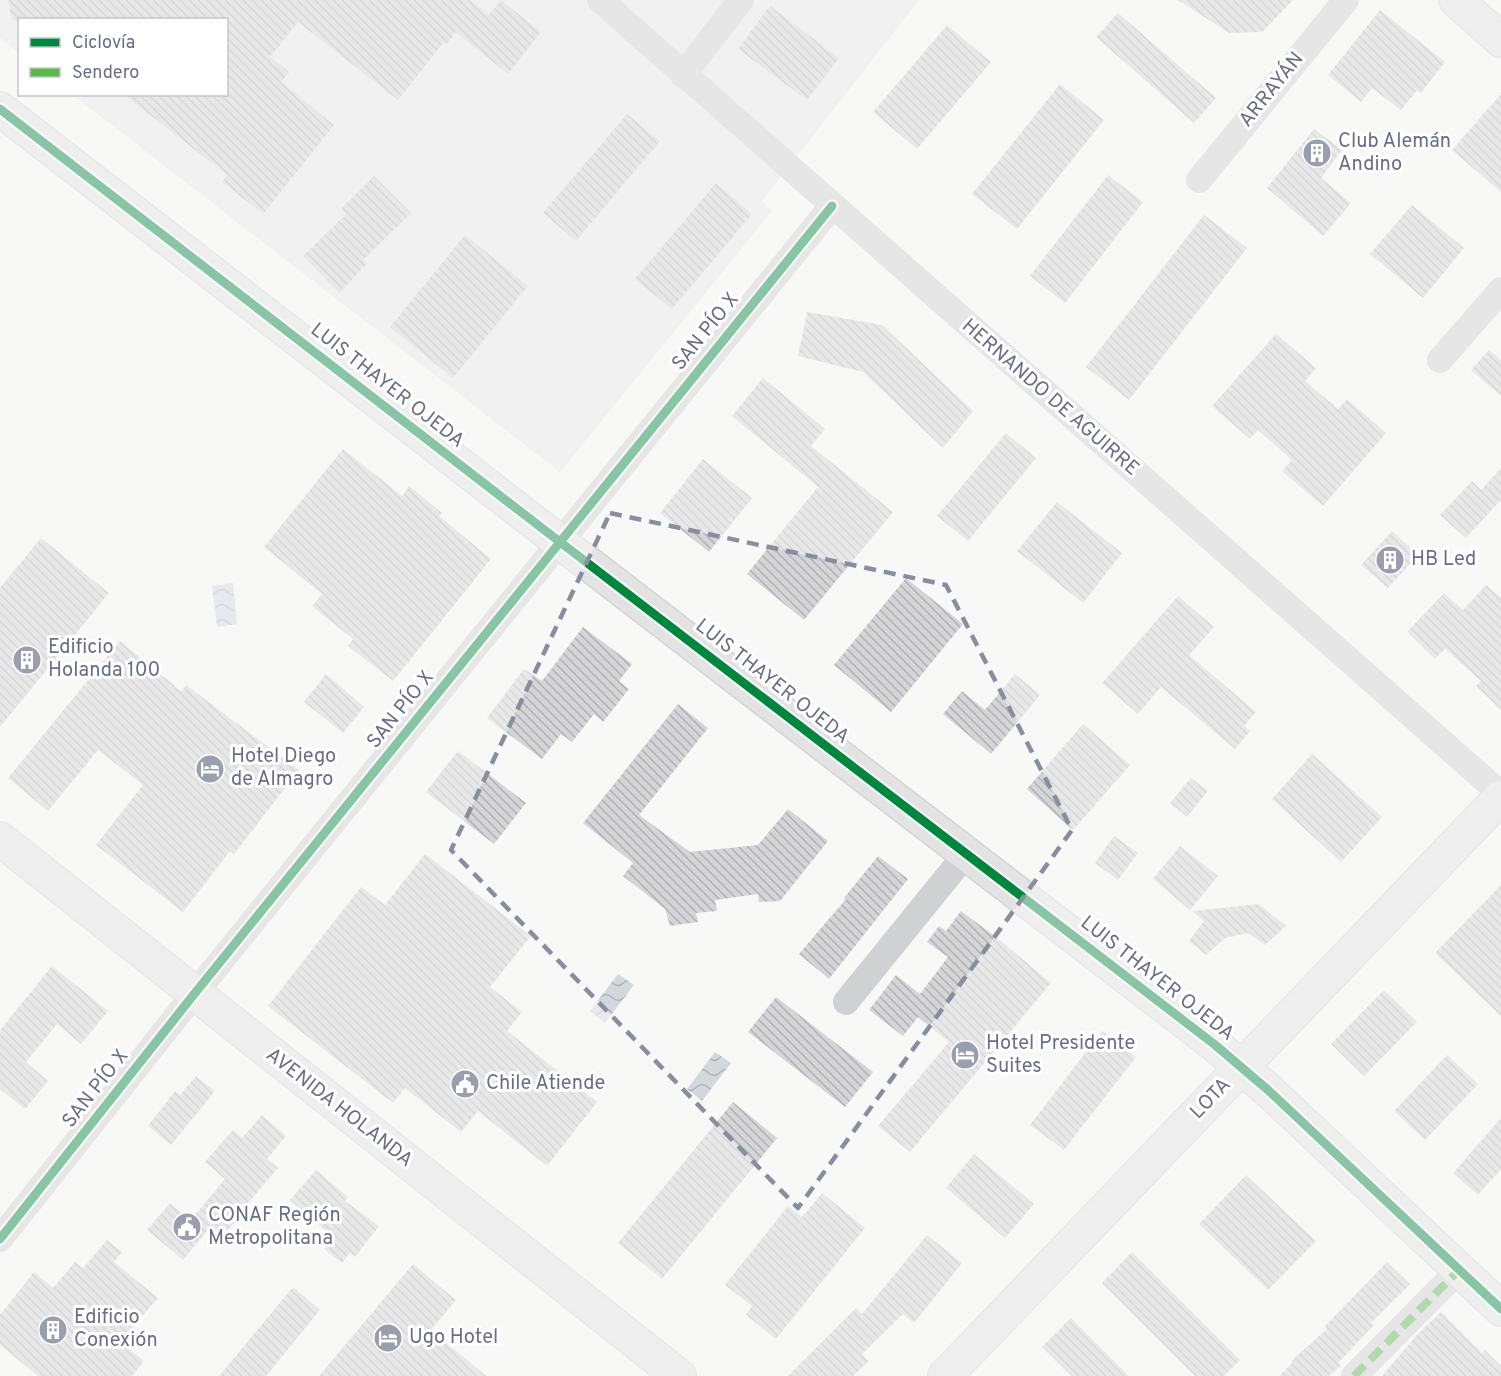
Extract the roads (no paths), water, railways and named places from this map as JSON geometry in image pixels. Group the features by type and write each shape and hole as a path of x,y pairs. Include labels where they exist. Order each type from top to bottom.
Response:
{"street":[{"name":"HERNANDO DE AGUIRRE","path":"600,0 1501,796"},
{"path":"683,75 741,0"},
{"name":"ARRAYÁN","path":"1199,180 1346,0"},
{"path":"1455,0 1501,40"},
{"name":"LUIS THAYER OJEDA","path":"0,109 1241,1068 1501,1309"},
{"name":"SAN PÍO X","path":"0,1239 195,993 832,206"},
{"path":"1440,360 1501,290"},
{"name":"LOTA","path":"945,1376 1501,796"},
{"name":"AVENIDA HOLANDA","path":"0,839 679,1376"},
{"path":"846,1002 966,854"},
{"path":"1354,1376 1459,1270"}],"water":[{"path":"233,583 237,624 217,627 212,586"},
{"path":"618,974 634,985 605,1023 590,1011"},
{"path":"715,1052 731,1063 702,1101 687,1089"}],"place":[{"name":"Club Alemán Andino","path":"1317,153"},
{"name":"HB Led","path":"1390,560"},
{"name":"Edificio Holanda 100","path":"27,660"},
{"name":"Hotel Diego de Almagro","path":"210,769"},
{"name":"Hotel Presidente Suites","path":"965,1055"},
{"name":"Chile Atiende","path":"465,1084"},
{"name":"CONAF Región Metropolitana","path":"187,1227"},
{"name":"Edificio Conexión","path":"53,1330"},
{"name":"Ugo Hotel","path":"388,1338"}]}
